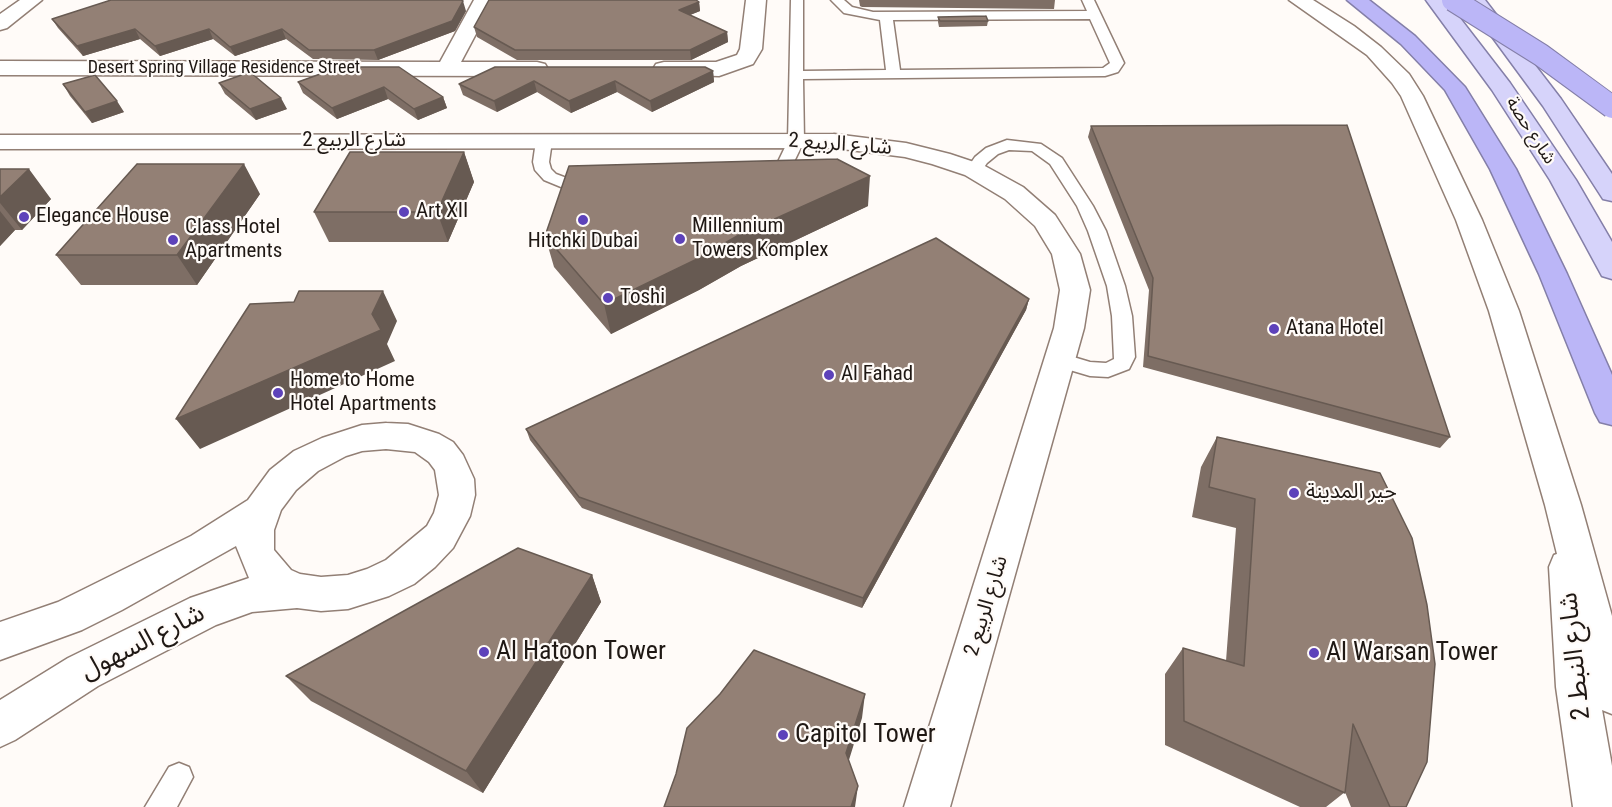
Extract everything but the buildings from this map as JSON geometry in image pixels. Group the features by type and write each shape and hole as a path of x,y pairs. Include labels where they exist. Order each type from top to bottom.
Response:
{"highway":[{"path":"1357,0 1408,40 1454,87 1503,169 1552,274 1612,413"},
{"path":"1453,0 1541,55 1612,107"}],"main road":[{"name":"شارع حصة","path":"1436,0 1502,88 1563,180 1587,220 1612,270"},
{"name":"شارع حصة","path":"1475,0 1553,104 1612,193"}],"street":[{"path":"0,24 32,0"},
{"path":"447,69 484,0"},
{"path":"648,69 719,69 745,59 751,49 756,0"},
{"path":"1276,0 1331,33 1358,53 1404,97 1420,117"},
{"path":"1299,0 1347,30 1374,51 1401,79 1412,96 1469,220 1504,311 1563,505 1612,693"},
{"name":"Desert Spring Village Residence Street","path":"0,68 554,69"},
{"name":"شارع الربيع 2","path":"0,142 796,141 870,144 941,159 974,170 1014,193 1045,221 1066,254 1075,290 1070,328 927,807"},
{"path":"408,437 427,443 441,452 451,465 456,479 457,495 452,516 440,537 400,572 357,590 321,594 297,591 277,582 263,567 255,550 255,530 262,510 283,480 306,461 334,447 362,438 408,437"},
{"name":"شارع النبط 2","path":"1563,505 1577,687 1596,807"},
{"path":"0,641 68,617 108,598 204,547 262,510"},
{"name":"شارع السهول","path":"0,725 83,672 204,611 252,595 297,591"}],"lane":[{"path":"753,178 766,176 784,167 796,141 797,0"},
{"path":"837,0 842,7 855,13 886,15 1095,15"},
{"path":"928,0 933,15"},
{"path":"796,75 1105,72 1113,69 1117,63 1088,0"},
{"path":"886,15 894,74"},
{"path":"544,141 541,162 543,170 550,177 575,184 611,183"},
{"path":"974,170 992,151 1007,146 1036,147 1056,161 1085,206 1097,231 1116,286 1122,316 1125,357 1122,364 1099,371 1060,360"},
{"path":"160,807 179,777"}],"place":[{"name":"Art XII","path":"404,212"},
{"name":"Elegance House","path":"24,217"},
{"name":"Hitchki Dubai","path":"583,220"},
{"name":"Millennium Towers Komplex","path":"680,239"},
{"name":"Class Hotel Apartments","path":"173,240"},
{"name":"Toshi","path":"608,298"},
{"name":"Atana Hotel","path":"1274,329"},
{"name":"Al Fahad","path":"829,375"},
{"name":"Home to Home Hotel Apartments","path":"278,393"},
{"name":"حير المدينة","path":"1294,493"},
{"name":"Al Hatoon Tower","path":"484,652"},
{"name":"Al Warsan Tower","path":"1314,653"},
{"name":"Capitol Tower","path":"783,735"}]}
